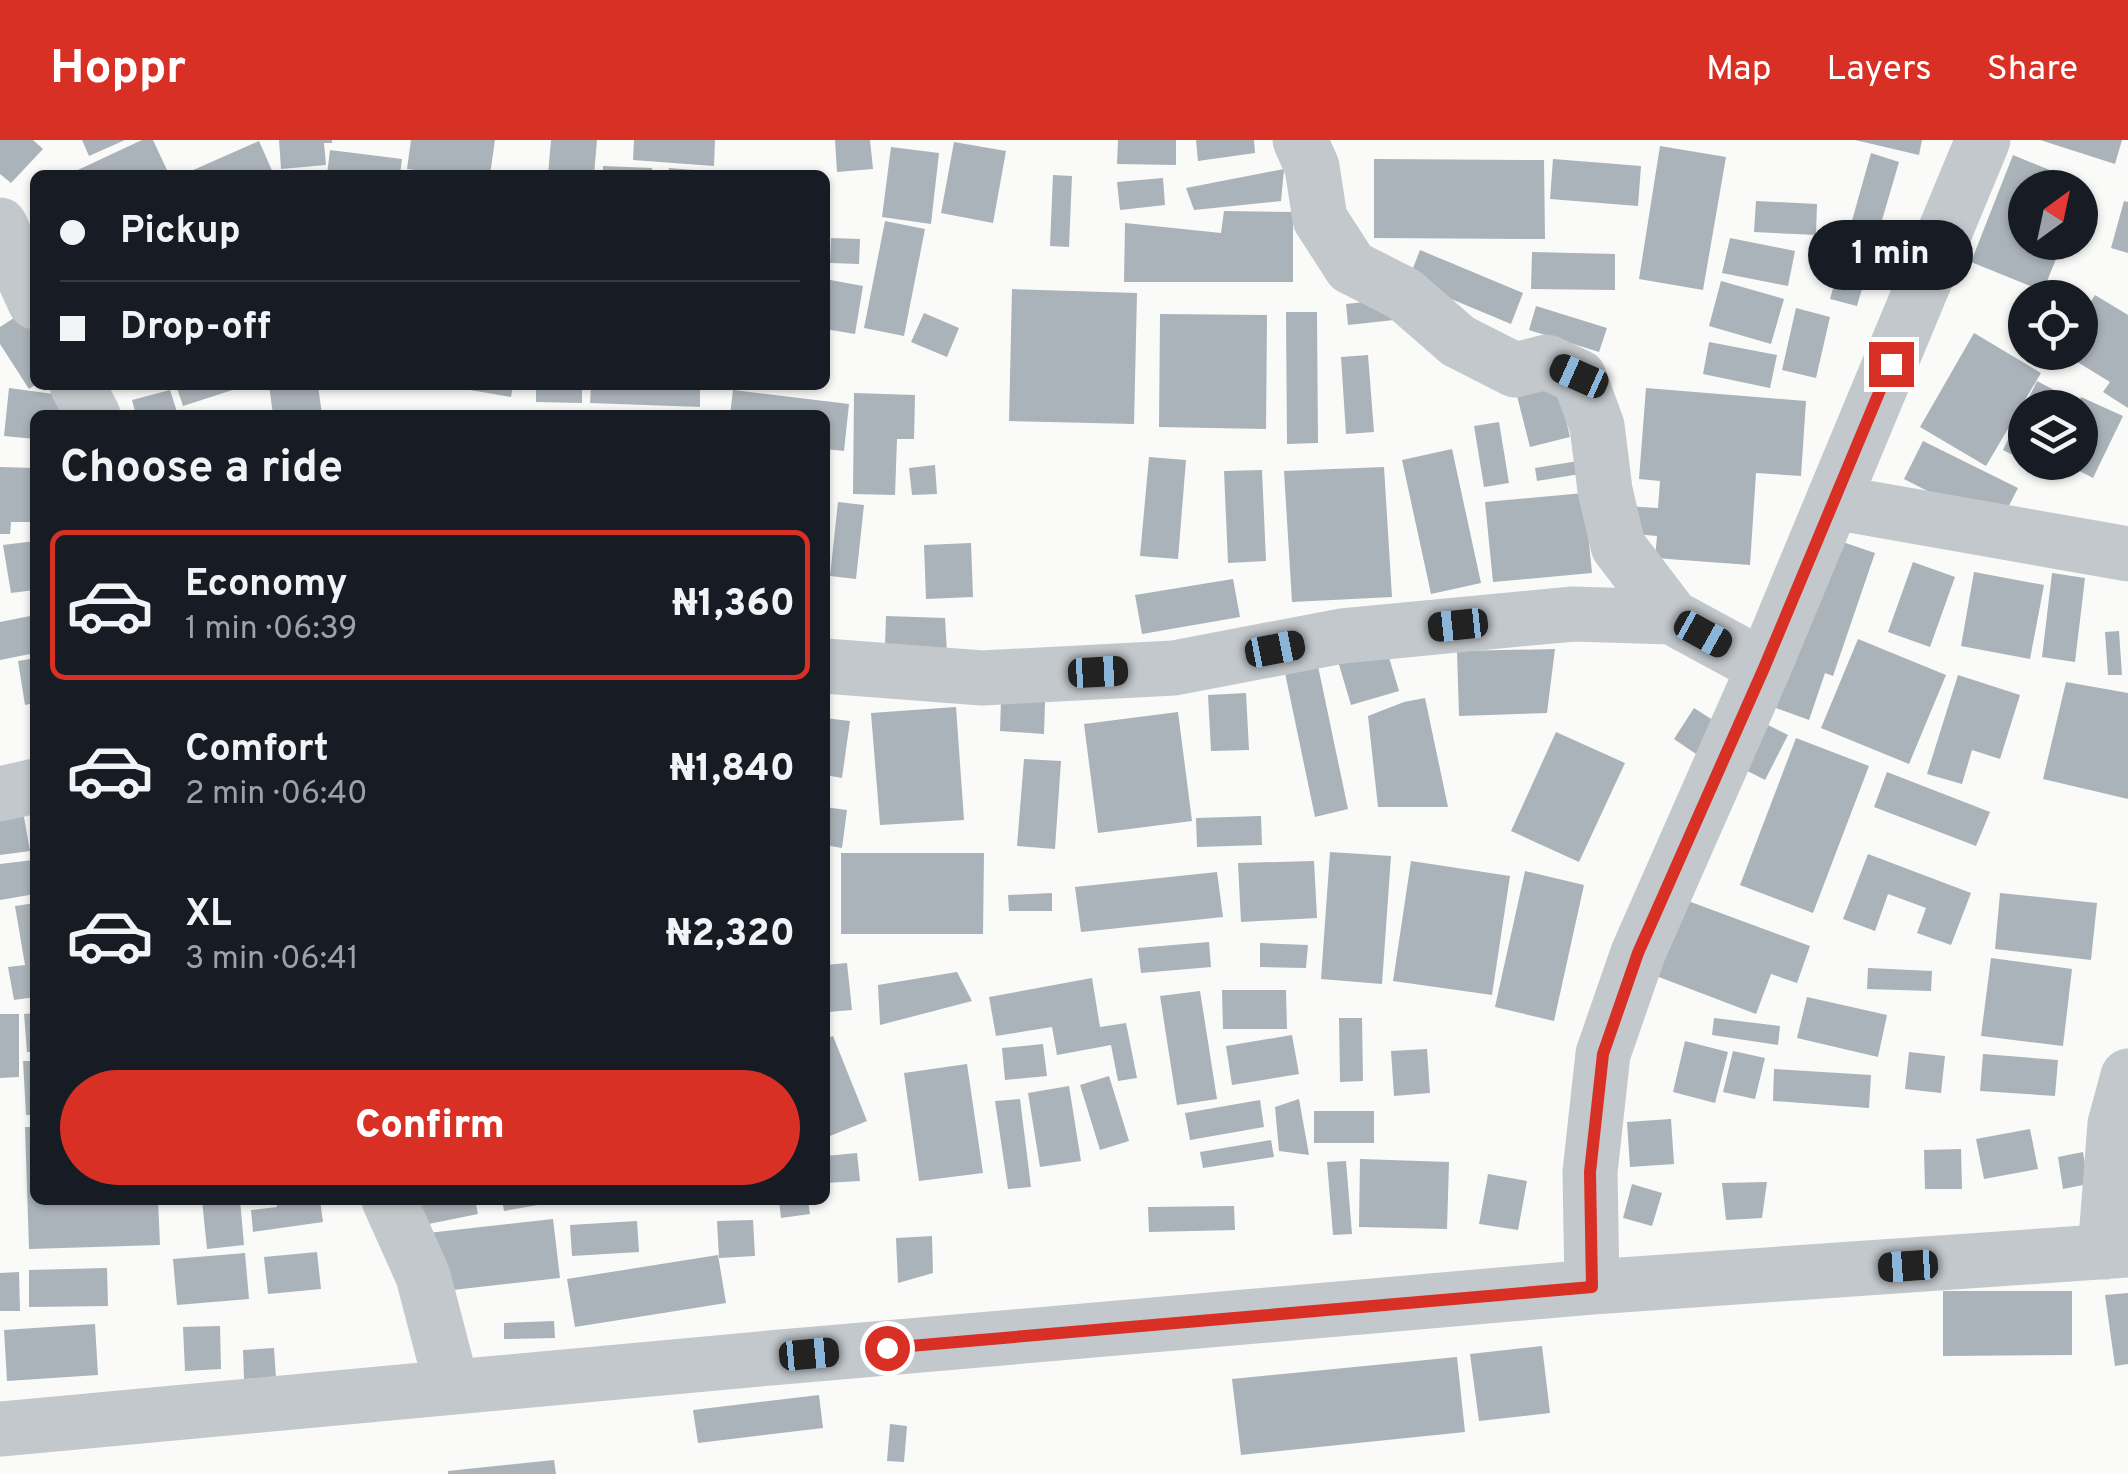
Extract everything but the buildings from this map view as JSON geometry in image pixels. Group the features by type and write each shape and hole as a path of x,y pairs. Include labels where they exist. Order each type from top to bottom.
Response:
{"street":[{"path":"1300,140 1312,168 1320,219 1351,267 1404,294 1458,340 1515,370 1547,362 1579,376 1597,426 1605,490 1618,546 1672,617 1764,668"},
{"path":"1592,1287 1590,1172 1603,1054 1638,953 1764,668 1984,140"},
{"path":"0,225 30,291"},
{"path":"1833,502 2128,554"},
{"path":"830,666 982,678 1174,668 1342,636 1574,614 1672,617"},
{"path":"0,794 30,787"},
{"path":"0,1430 1592,1287 2116,1251 2115,1124 2128,1076"},
{"path":"391,1205 423,1276 452,1387"}],"route":[{"path":"887,1348 1592,1287 1590,1172 1603,1054 1638,953 1764,668 1891,364"}]}
